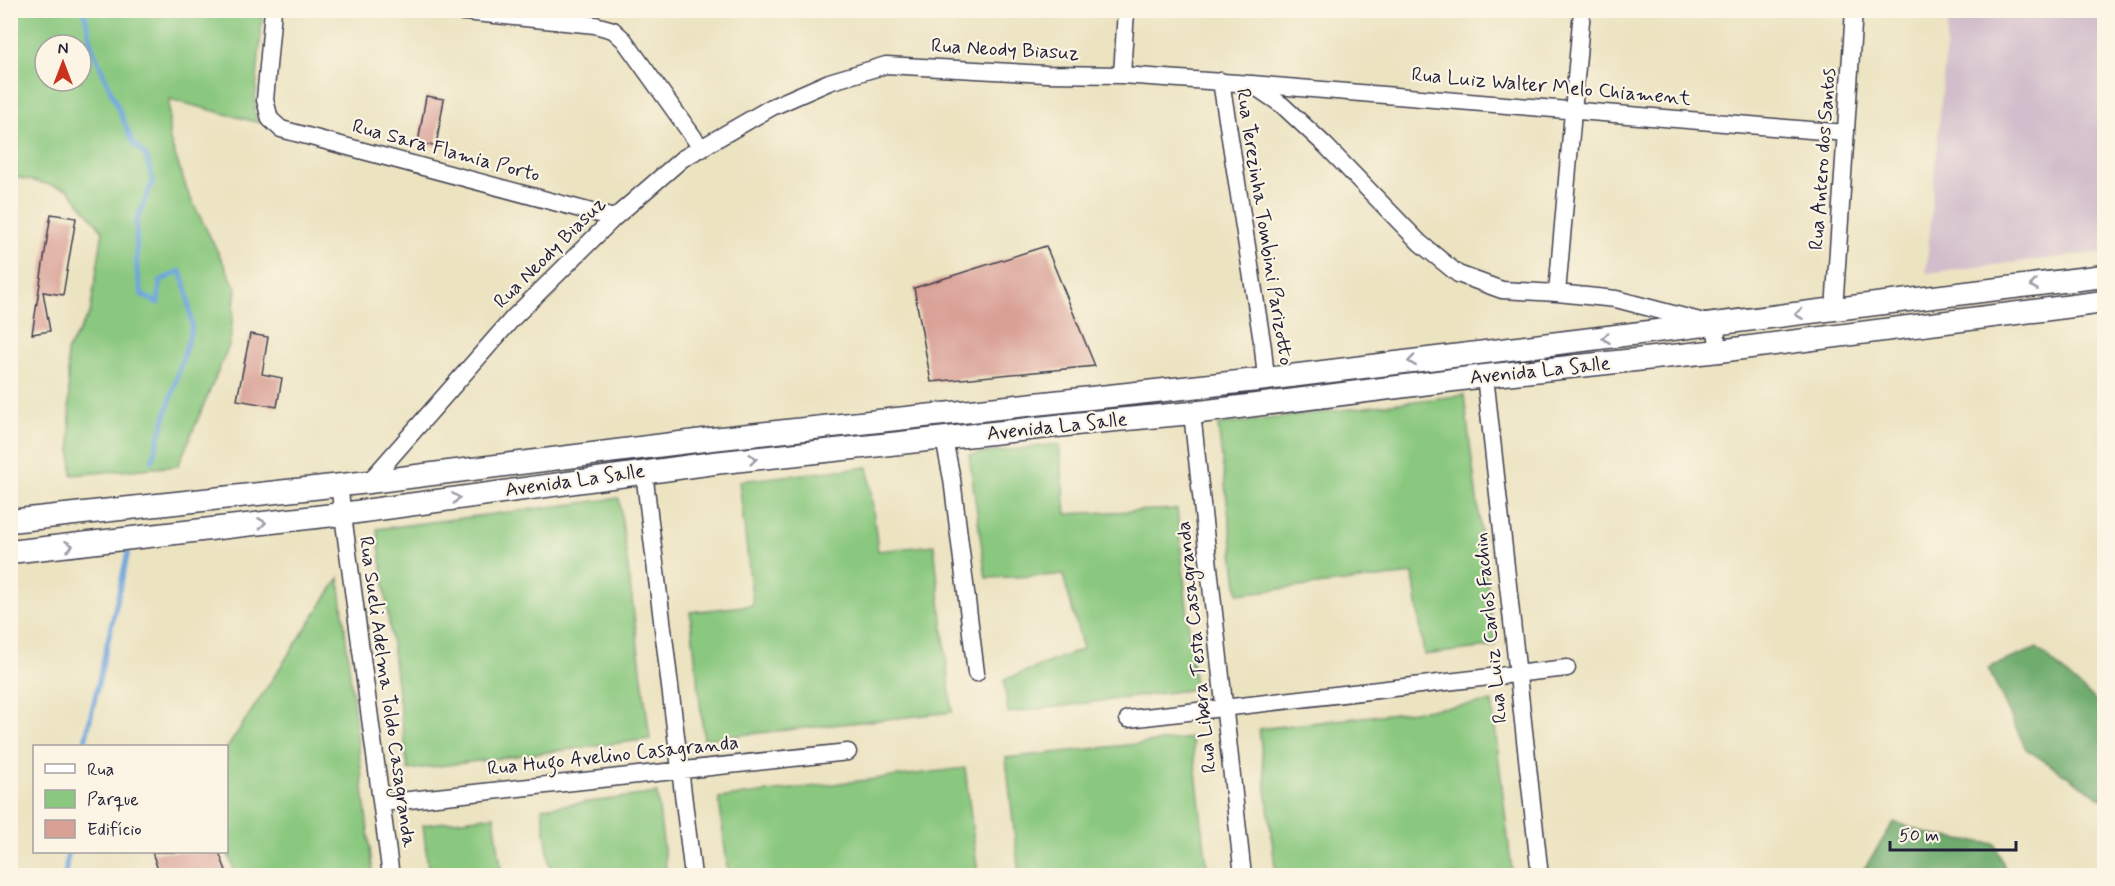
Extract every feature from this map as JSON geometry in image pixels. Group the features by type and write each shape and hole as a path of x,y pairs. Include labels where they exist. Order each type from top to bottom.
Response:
{"main road":[{"name":"Avenida La Salle","path":"10,521 369,482 712,439 1266,379 2098,277"},
{"path":"2098,277 2099,302"},
{"name":"Avenida La Salle","path":"10,552 342,514 714,463 1192,413 1485,376 1719,351 2099,302"},
{"path":"1091,398 1094,422"},
{"path":"712,439 714,463"}],"street":[{"name":"Rua Sara Flamia Porto","path":"273,10 265,99 270,119 281,129 614,218"},
{"path":"444,10 595,25 613,30 631,49 702,149"},
{"path":"1122,75 1126,10"},
{"path":"1557,293 1575,110 1582,10"},
{"name":"Rua Antero dos Santos","path":"1834,310 1854,10"},
{"name":"Rua Neody Biasuz","path":"369,482 513,318 614,218 682,159 772,107 829,82 886,65 1046,74 1122,75 1251,84 1282,105 1325,145 1420,243 1458,274 1502,290 1616,299 1715,325"},
{"name":"Rua Terezinha Tombini Parizotto","path":"1221,81 1266,379"},
{"name":"Rua Luiz Walter Melo Chiament","path":"1251,84 1846,133"},
{"path":"1715,325 1719,351"},
{"name":"Rua Luiz Carlos Fachin","path":"1485,376 1540,876"},
{"name":"Rua Libera Testa Casagranda","path":"1192,413 1243,876"},
{"path":"944,439 952,479 976,673"},
{"path":"644,472 693,876"},
{"name":"Rua Sueli Adelma Toldo Casagranda","path":"339,485 390,876"},
{"path":"1128,719 1567,668"},
{"name":"Rua Hugo Avelino Casagranda","path":"382,803 848,752"}],"shaded area":[{"path":"1949,11 2104,11 2104,252 1926,273"}],"green space":[{"path":"11,10 263,11 254,113 260,123 169,99 169,137 188,193 236,288 230,343 178,466 72,475 67,351 90,313 103,231 68,189 11,176"},
{"path":"1464,395 1495,646 1424,655 1413,574 1238,594 1218,425"},
{"path":"1059,444 1066,514 1177,509 1195,689 1008,713 1004,680 1083,649 1063,575 986,578 969,455"},
{"path":"868,467 878,551 934,545 952,712 704,739 690,612 753,605 739,481"},
{"path":"619,498 650,739 408,770 377,529"},
{"path":"339,578 373,875 236,875 228,853 228,746"},
{"path":"2037,648 2104,708 2104,800 2026,749 1988,668"},
{"path":"1492,702 1512,872 1481,876 1276,875 1259,729"},
{"path":"1192,738 1208,875 1019,875 1006,758"},
{"path":"965,768 978,875 728,875 719,798"},
{"path":"657,793 667,875 551,875 542,808"},
{"path":"494,816 502,875 429,875 423,825"},
{"path":"1894,822 1932,835 1995,844 2008,875 1860,875"}],"building":[{"path":"426,96 444,99 436,146 418,143"},
{"path":"51,214 76,218 63,295 43,292 50,331 32,334"},
{"path":"1046,246 1095,366 931,382 914,288"},
{"path":"250,334 268,337 262,374 282,378 277,407 237,400"},
{"path":"152,853 219,853 228,876 160,876"}],"waterway":[{"path":"84,10 92,47 133,143 146,156 153,181 136,222 137,272 142,295 158,303 160,281 180,271 187,290 192,327 152,461"},
{"path":"84,745 128,552"},
{"path":"65,876 68,853"}]}
